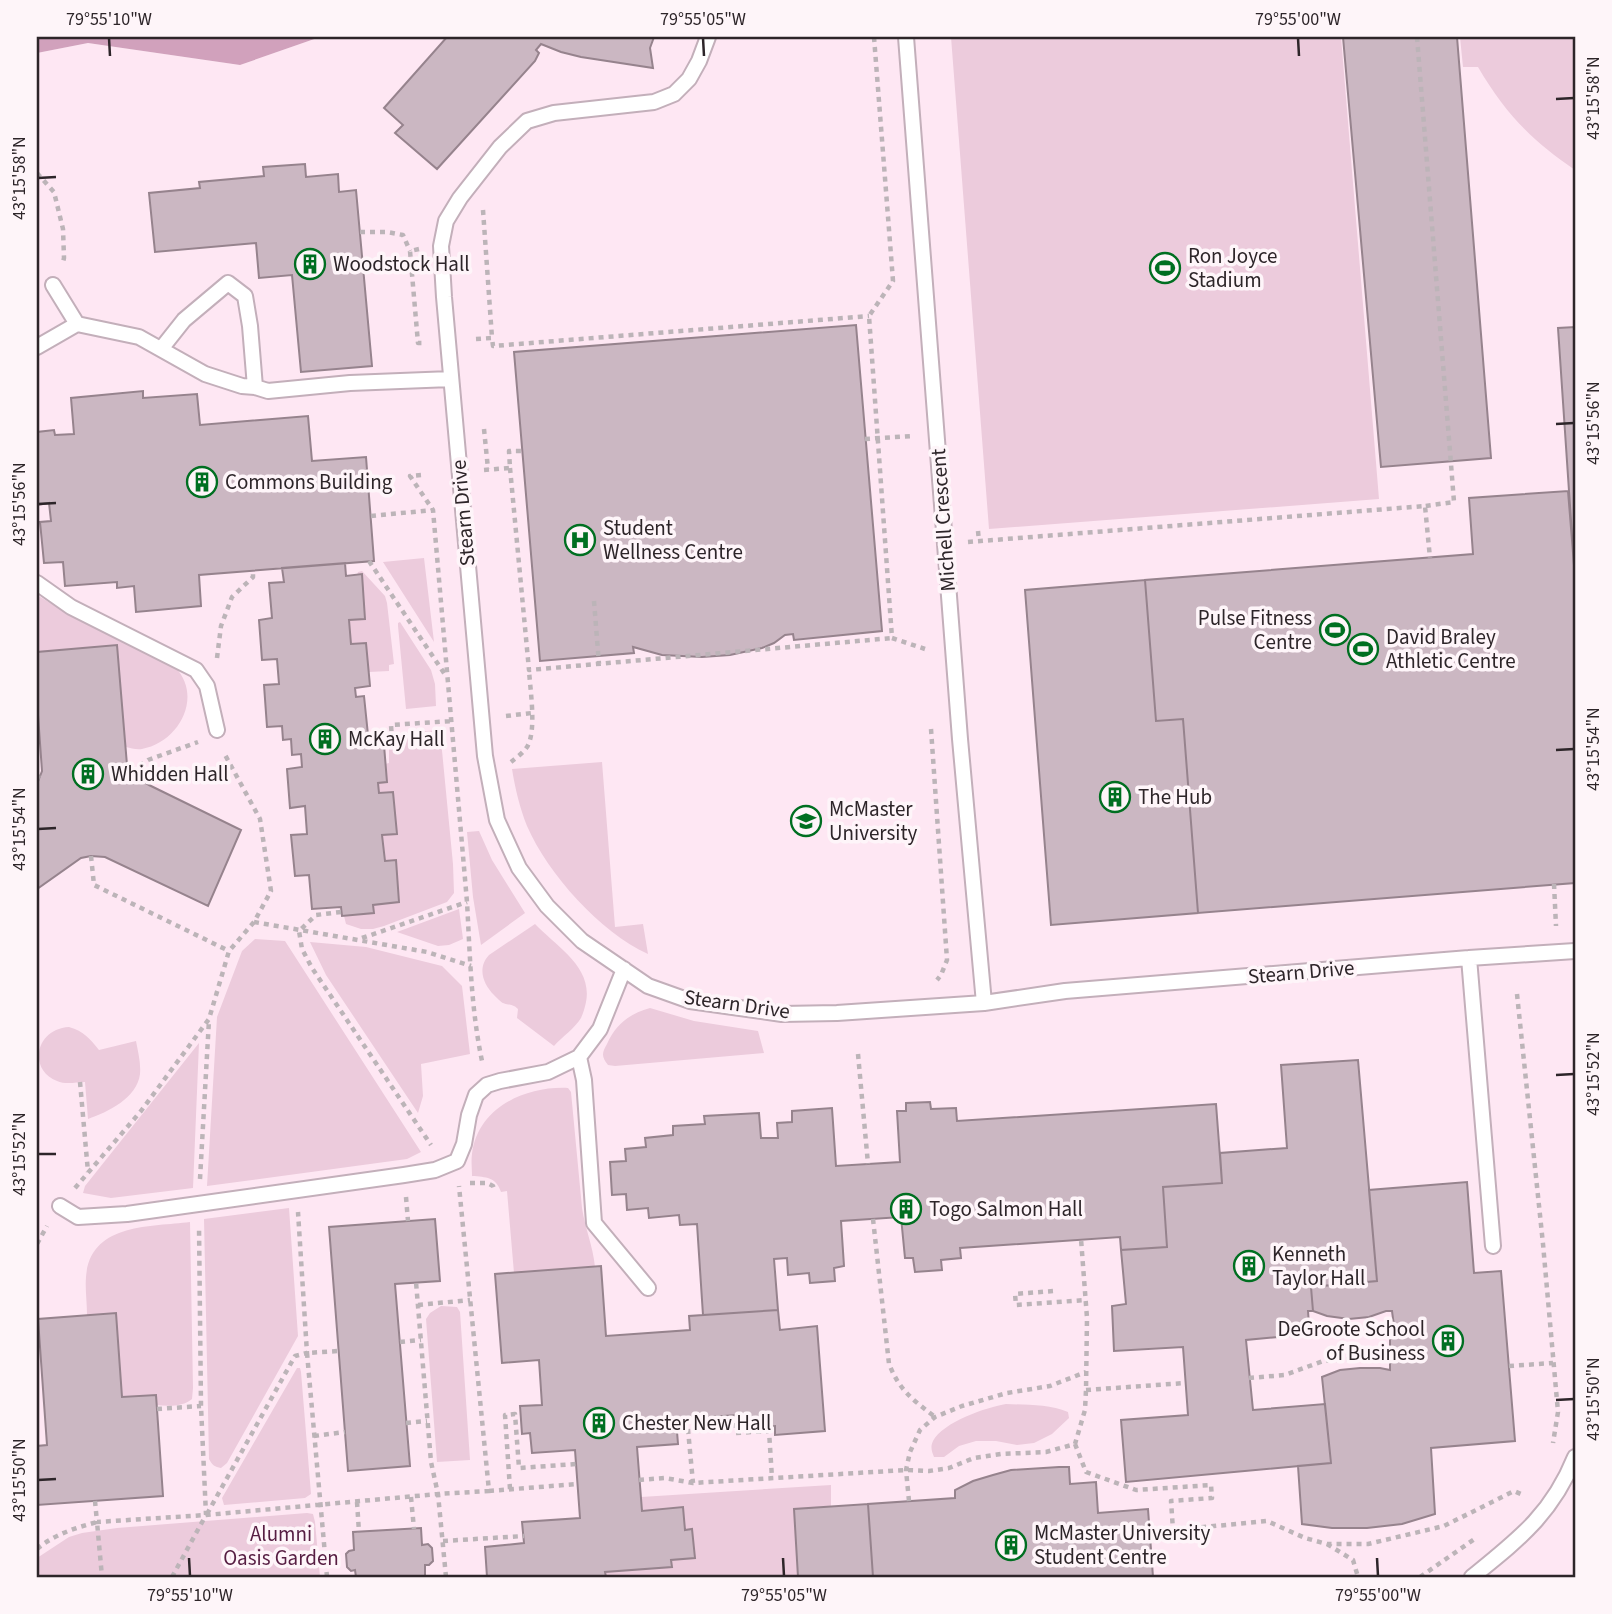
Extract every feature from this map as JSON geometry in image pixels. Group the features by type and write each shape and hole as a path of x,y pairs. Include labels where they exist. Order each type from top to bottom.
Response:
{"lane":[{"name":"Stearn Drive","path":"708,37 689,79 674,94 654,102 554,113 527,121 500,147 460,198 446,221 441,246 485,757 497,820 519,868 547,906 582,940 648,986 690,1001 782,1014 984,1003 1065,991 1575,951"},
{"name":"Michell Crescent","path":"906,37 960,739 984,1003"},
{"path":"161,349 184,320 228,283 245,296 255,387"},
{"path":"53,285 77,324"},
{"path":"37,347 77,324 139,337 205,373 242,386 268,391 350,383 452,379"},
{"path":"37,583 71,607 196,670 207,685 217,730"},
{"path":"1469,958 1493,1246"},
{"path":"60,1206 78,1217 127,1214 404,1175 446,1166 457,1161 476,1096 487,1086 548,1072 579,1057 600,1029 624,969"},
{"path":"579,1057 584,1080 594,1223 648,1288"},
{"path":"1472,1577 1535,1523 1560,1491 1575,1457"}],"path":[{"path":"874,37 893,281 869,316 892,638"},
{"path":"968,542 1454,502 1418,37"},
{"path":"481,172 493,346 869,316"},
{"path":"37,173 54,192 63,229 64,258 53,285"},
{"path":"360,232 403,235 410,251"},
{"path":"476,339 492,338"},
{"path":"484,429 488,469 510,468"},
{"path":"865,439 916,436"},
{"path":"509,770 511,762 526,750 530,741 532,713 509,451 521,451"},
{"path":"421,475 410,476 433,510 471,966 479,1045 487,1086"},
{"path":"1425,506 1430,558"},
{"path":"371,516 433,510"},
{"path":"978,531 979,541"},
{"path":"369,561 446,677"},
{"path":"201,678 217,657 221,626 232,597 253,576 254,571"},
{"path":"594,601 599,664"},
{"path":"529,670 892,638 925,649"},
{"path":"494,717 532,713"},
{"path":"359,741 392,738 391,725 451,721"},
{"path":"931,728 947,960 942,975 935,982"},
{"path":"131,771 148,760 200,741 217,730 222,750 260,819 271,891 254,922 229,951 209,1019 198,1204 201,1406 206,1515"},
{"path":"91,856 94,885 229,951"},
{"path":"1554,884 1556,926"},
{"path":"359,939 467,902"},
{"path":"299,931 316,915 341,912"},
{"path":"254,922 428,952 471,966"},
{"path":"299,931 302,949 312,968 446,1166"},
{"path":"942,975 948,975"},
{"path":"1517,994 1558,1412 1552,1449"},
{"path":"37,1244 60,1206 141,1111 209,1019"},
{"path":"858,1054 868,1164"},
{"path":"80,1082 88,1173"},
{"path":"489,1491 459,1184 487,1183 493,1186 495,1192"},
{"path":"296,1191 327,1577"},
{"path":"873,1219 889,1364 897,1383 935,1417"},
{"path":"1081,1240 1087,1318 1086,1390 1085,1410 1075,1444 1086,1472 1136,1490 1211,1485 1212,1498 1171,1501 1172,1530 1267,1521 1305,1538 1327,1544 1368,1544 1444,1526 1514,1491 1522,1495"},
{"path":"416,1282 431,1462 438,1494 446,1577"},
{"path":"1053,1291 1015,1294 1016,1305 1086,1300"},
{"path":"418,1305 470,1300"},
{"path":"400,1342 421,1340"},
{"path":"172,1577 295,1356 338,1351"},
{"path":"1249,1378 1285,1375 1323,1362 1389,1356"},
{"path":"1509,1366 1554,1363"},
{"path":"909,1502 906,1470 910,1452 920,1430 935,1417 1007,1393 1050,1386 1086,1371"},
{"path":"1086,1390 1185,1383"},
{"path":"157,1409 201,1406"},
{"path":"510,1489 505,1415 515,1414 519,1468 576,1464"},
{"path":"687,1419 693,1483"},
{"path":"406,1423 427,1421"},
{"path":"736,1423 737,1433 772,1431 772,1478"},
{"path":"314,1436 345,1432"},
{"path":"639,1480 665,1478 693,1483 906,1470 929,1471 949,1468 974,1458 1046,1451 1075,1444"},
{"path":"37,1549 69,1529 97,1522 577,1484"},
{"path":"1516,1503 1529,1488"},
{"path":"411,1497 414,1529"},
{"path":"95,1501 102,1577"},
{"path":"357,1502 359,1532"},
{"path":"443,1541 524,1536"},
{"path":"1420,1577 1478,1536"},
{"path":"1327,1544 1353,1560 1358,1577"}],"shaded area":[{"path":"37,37 320,37 240,65 88,43 37,53"},
{"name":"McMaster University","path":"320,37 1575,37 1575,1577 37,1577 37,53 88,43 240,65"}],"green space":[{"name":"Ron Joyce Stadium","path":"951,37 1341,37 1379,499 989,529"},
{"path":"1460,37 1575,37 1575,170 1520,125 1478,67 1463,67"},
{"path":"424,558 434,642 383,562"},
{"path":"362,571 385,596 387,603 394,664 389,665 389,671 369,672 366,644 351,644 349,620 365,618 362,575 357,575"},
{"path":"37,595 175,667 183,679 187,705 176,728 166,738 142,749 126,747 117,645 37,652"},
{"path":"400,622 431,670 436,706 406,709 398,626"},
{"path":"440,730 454,893 447,902 384,926 361,929 346,924 344,916 374,913 373,905 399,902 396,860 385,861 382,835 396,834 393,792 379,793 378,783 385,764 389,763 389,745 401,743 401,733"},
{"path":"602,762 615,927 643,924 648,954 630,944 594,916 577,900 548,863 524,819 512,769"},
{"path":"479,831 492,860 525,913 481,945 467,832"},
{"path":"459,909 463,939 449,945 438,946 397,932"},
{"path":"535,924 571,958 584,978 587,990 581,1018 554,1046 517,1018 518,1009 502,1003 490,991 482,970 489,955"},
{"path":"255,939 285,941 421,1152 407,1159 207,1186 217,1017 242,951"},
{"path":"310,942 366,947 442,966 462,986 470,1054 421,1064 423,1096 418,1113 326,975"},
{"path":"650,1008 694,1021 758,1031 764,1053 608,1065 603,1052 619,1025 636,1013"},
{"path":"69,1027 83,1033 99,1050 136,1041 140,1062 138,1083 120,1103 88,1119 85,1082 57,1081 48,1076 39,1060 39,1051 49,1035 58,1029"},
{"path":"199,1043 193,1188 111,1198 83,1193 85,1186"},
{"path":"568,1088 571,1092 582,1208 595,1267 514,1273 507,1191 501,1192 490,1179 472,1176 476,1138 494,1112 506,1103 536,1091"},
{"path":"289,1208 298,1336 227,1463 219,1468 209,1459 204,1219"},
{"path":"190,1222 192,1399 167,1406 122,1397 116,1313 87,1315 86,1277 90,1259 98,1246 124,1231"},
{"path":"441,1306 457,1307 460,1312 470,1460 437,1462 426,1319"},
{"path":"297,1368 300,1368 301,1372 311,1494 305,1498 224,1505 222,1498"},
{"path":"1006,1404 1053,1408 1068,1412 1069,1418 1052,1434 1034,1443 1017,1445 976,1441 959,1446 944,1457 934,1457 932,1443 946,1428 977,1412"},
{"path":"831,1485 831,1506 794,1509 798,1577 606,1577 605,1572 672,1567 671,1560 695,1558 692,1530 685,1530 683,1508 642,1511 641,1497"},
{"name":"Alumni Oasis Garden","path":"313,1514 315,1522 320,1577 37,1577 37,1558 69,1537 82,1533"}],"building":[{"path":"447,37 654,37 650,48 653,68 581,57 541,44 536,50 539,53 535,61 437,169 395,133 403,125 384,108"},
{"path":"1343,37 1457,37 1491,458 1381,467"},
{"name":"Woodstock Hall","path":"305,164 306,177 338,174 339,192 356,190 372,366 301,372 292,275 259,278 256,243 155,252 149,193 200,188 199,182 264,176 263,167"},
{"path":"856,325 882,631 794,640 793,634 785,635 762,648 730,655 662,655 633,647 634,653 540,661 514,352"},
{"path":"1575,327 1575,565 1574,565 1558,328"},
{"name":"Commons Building","path":"143,391 143,398 197,394 200,425 308,416 312,461 366,457 374,561 199,575 201,606 136,612 134,586 117,588 117,582 65,586 63,562 44,563 40,522 51,521 49,503 37,505 37,432 54,430 55,435 74,434 71,398"},
{"name":"David Braley Athletic Centre","path":"1568,491 1575,565 1575,883 1198,913 1183,719 1156,721 1145,580 1473,554 1469,498"},
{"name":"McKay Hall","path":"345,563 346,576 362,574 365,619 349,620 351,644 366,643 370,686 355,688 356,697 364,696 368,735 359,735 360,747 384,745 387,782 378,783 379,793 393,792 397,834 382,835 385,861 396,860 399,902 373,905 374,913 342,916 341,907 312,909 309,875 295,876 291,835 307,834 305,806 290,808 287,769 302,767 301,754 292,755 291,739 283,740 282,726 267,727 264,685 279,684 277,659 262,660 259,620 272,618 269,583 284,582 282,568"},
{"name":"The Hub","path":"1145,580 1156,721 1183,719 1198,913 1051,925 1025,590"},
{"name":"Whidden Hall","path":"117,645 127,765 136,777 149,785 241,830 208,906 105,857 81,858 37,889 37,784 42,771 37,652"},
{"name":"Kenneth Taylor Hall","path":"1358,1060 1377,1281 1311,1287 1313,1311 1308,1311 1309,1325 1288,1328 1289,1336 1246,1340 1253,1410 1325,1404 1331,1463 1126,1482 1121,1420 1188,1415 1183,1347 1114,1351 1112,1306 1126,1304 1121,1250 1167,1247 1163,1187 1222,1183 1220,1153 1287,1148 1281,1065"},
{"name":"Togo Salmon Hall","path":"930,1102 931,1109 956,1108 957,1121 1216,1104 1222,1183 1163,1187 1167,1247 1121,1250 1120,1237 960,1248 961,1258 941,1260 942,1270 915,1272 913,1258 905,1258 901,1217 841,1221 844,1266 834,1268 835,1281 810,1283 809,1273 788,1275 787,1258 774,1259 778,1310 703,1315 697,1224 680,1225 679,1215 649,1218 648,1208 627,1210 626,1194 612,1195 610,1162 626,1161 625,1149 646,1147 645,1138 673,1135 673,1126 705,1124 704,1116 759,1113 761,1138 778,1138 777,1123 792,1122 792,1111 832,1108 836,1166 900,1162 897,1111 906,1111 906,1103"},
{"name":"DeGroote School of Business","path":"1467,1182 1474,1273 1501,1271 1515,1441 1431,1448 1435,1514 1402,1524 1367,1528 1332,1528 1302,1524 1298,1466 1331,1463 1322,1377 1340,1370 1390,1370 1390,1326 1394,1326 1392,1311 1349,1319 1313,1311 1311,1287 1377,1281 1369,1190"},
{"path":"435,1219 440,1281 395,1284 410,1466 348,1471 329,1227"},
{"name":"Chester New Hall","path":"601,1266 606,1336 690,1330 689,1316 778,1310 780,1330 817,1326 825,1431 775,1435 775,1426 739,1430 738,1415 676,1419 678,1444 637,1447 642,1511 683,1507 685,1530 692,1529 695,1558 671,1560 672,1567 605,1572 606,1577 487,1577 485,1547 524,1543 522,1522 580,1518 575,1450 532,1453 530,1433 522,1434 520,1406 542,1405 539,1360 502,1363 495,1274"},
{"path":"116,1313 122,1397 156,1395 163,1496 37,1505 37,1446 47,1445 38,1319"},
{"name":"McMaster University Student Centre","path":"1069,1467 1070,1484 1096,1482 1098,1513 1148,1509 1153,1577 873,1577 868,1504 955,1498 955,1490 973,1481 1011,1470"},
{"path":"868,1504 873,1577 798,1577 794,1509"},
{"path":"421,1528 422,1545 428,1544 432,1548 433,1561 425,1565 425,1577 356,1577 355,1570 351,1571 347,1567 346,1554 354,1550 353,1532"}],"place":[{"name":"Woodstock Hall","path":"310,264"},
{"name":"Ron Joyce Stadium","path":"1165,268"},
{"name":"Commons Building","path":"202,482"},
{"name":"Student Wellness Centre","path":"580,540"},
{"name":"Pulse Fitness Centre","path":"1335,630"},
{"name":"David Braley Athletic Centre","path":"1363,649"},
{"name":"McKay Hall","path":"325,739"},
{"name":"Whidden Hall","path":"88,774"},
{"name":"The Hub","path":"1115,797"},
{"name":"McMaster University","path":"806,821"},
{"name":"Togo Salmon Hall","path":"906,1209"},
{"name":"Kenneth Taylor Hall","path":"1249,1266"},
{"name":"DeGroote School of Business","path":"1448,1341"},
{"name":"Chester New Hall","path":"599,1423"},
{"name":"McMaster University Student Centre","path":"1011,1545"}]}
